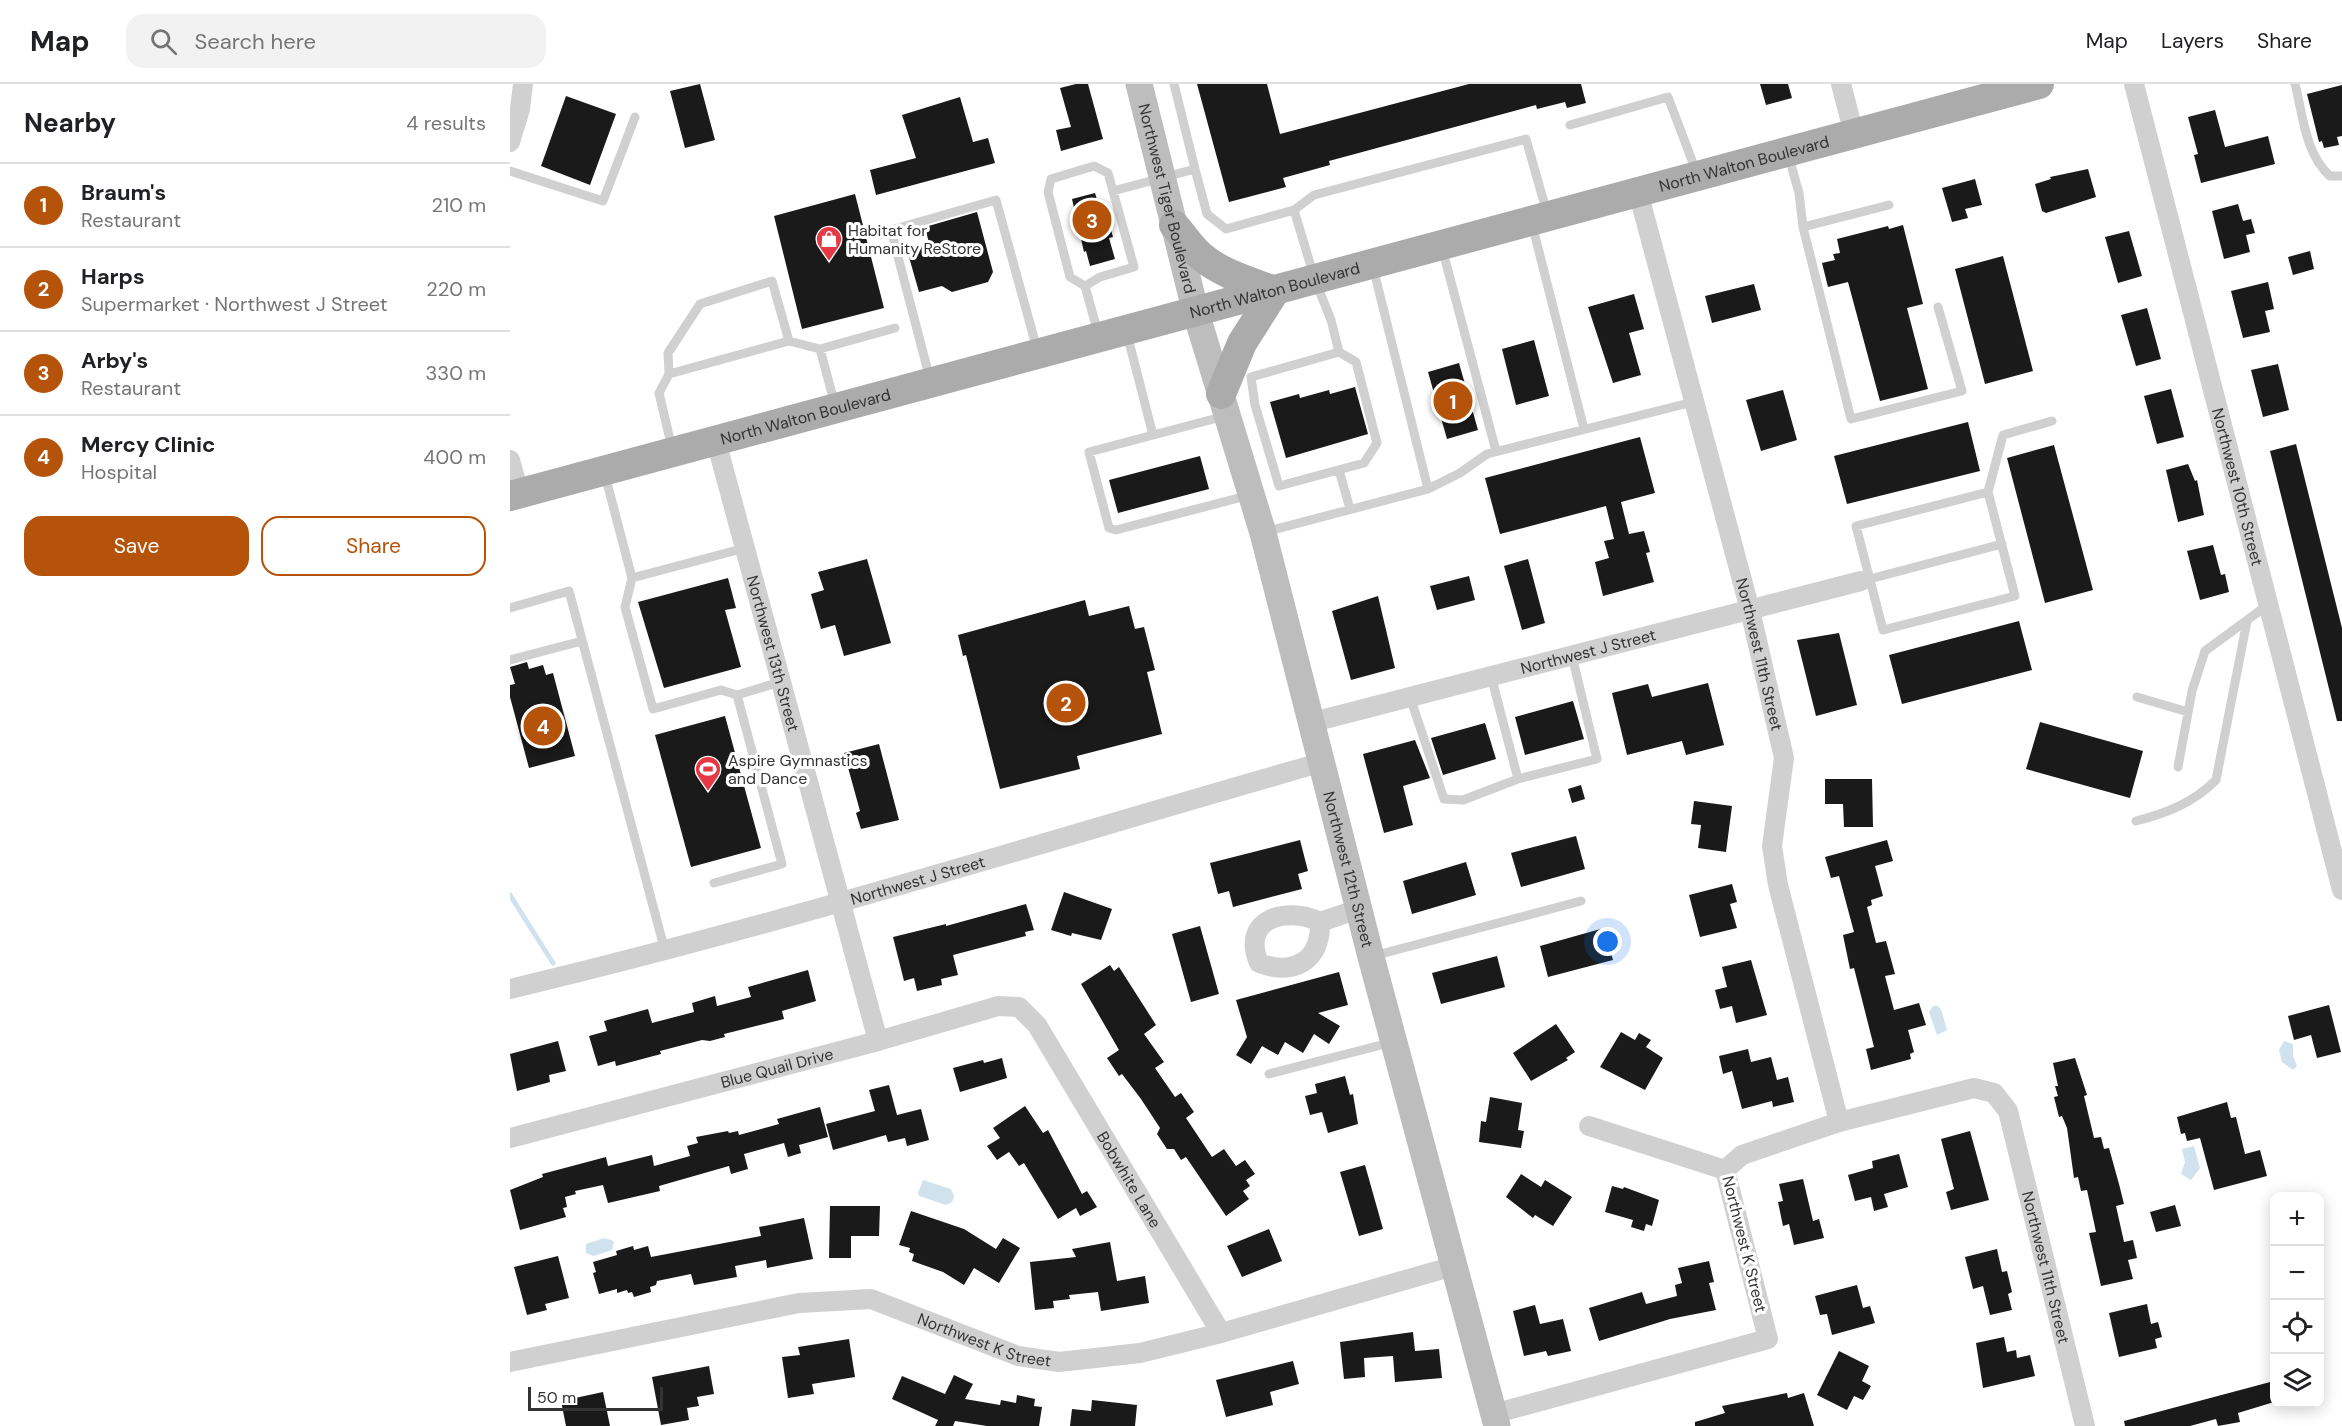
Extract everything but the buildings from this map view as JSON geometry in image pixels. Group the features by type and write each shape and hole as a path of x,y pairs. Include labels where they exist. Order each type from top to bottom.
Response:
{"main road":[{"name":"North Walton Boulevard","path":"515,495 2039,84"},
{"path":"1174,225 1208,261 1240,279 1275,291 1242,343 1224,405"}],"street":[{"path":"510,142 520,109 523,84"},
{"name":"Northwest Tiger Boulevard","path":"1139,84 1196,313"},
{"path":"1841,84 1854,134"},
{"name":"Northwest 10th Street","path":"2134,84 2342,890"},
{"name":"Northwest 11th Street","path":"1638,192 1750,610 1784,758 1772,846 1779,885 1839,1122"},
{"name":"Northwest 12th Street","path":"1196,313 1263,532 1371,957 1495,1420"},
{"name":"Northwest 13th Street","path":"716,441 878,1041"},
{"path":"510,460 515,495"},
{"name":"Northwest J Street","path":"1313,722 1865,580"},
{"name":"Northwest J Street","path":"510,989 665,951 841,903 1323,762"},
{"path":"1320,922 1359,909"},
{"name":"Blue Quail Drive","path":"510,1138 878,1041 998,1006 1020,1007 1037,1025"},
{"name":"Bobwhite Lane","path":"1037,1025 1221,1333"},
{"name":"Northwest K Street","path":"1495,1420 1768,1339 1725,1170 1742,1155 1839,1122 1974,1088 1994,1093 2008,1111"},
{"name":"Northwest 11th Street","path":"2008,1111 2085,1426"},
{"path":"1589,1126 1725,1170"},
{"name":"Northwest K Street","path":"510,1362 799,1303 872,1299 1018,1356 1059,1362 1140,1353 1221,1333 1454,1266"}],"lane":[{"path":"1174,84 1207,214 1226,229 1294,210 1314,195 1527,139 1540,219 1584,429"},
{"path":"2295,84 2312,152 2319,165 2330,176 2342,176"},
{"path":"1570,125 1668,97 1698,176"},
{"path":"510,171 603,201 635,117"},
{"path":"1787,152 1799,193 1803,227 1851,419 1962,391 1938,307"},
{"path":"1085,286 1100,277 1134,267 1108,173 1094,166 1051,179 1048,192 1071,277 1085,286 1113,335 1153,435"},
{"path":"1113,191 1195,169"},
{"path":"930,382 891,230 996,200 1038,354"},
{"path":"1803,227 1890,205"},
{"path":"1294,210 1315,280 1331,320 1339,351 1356,362 1377,443 1364,463 1279,486 1255,405 1251,377 1339,351"},
{"path":"1441,246 1496,451"},
{"path":"1372,265 1428,489"},
{"path":"673,452 659,393 669,374 668,353 700,304 772,281 789,341"},
{"path":"669,374 789,341 820,349 895,328"},
{"path":"820,349 836,408"},
{"path":"1263,532 1428,489 1496,451 1693,402"},
{"path":"1224,405 1153,435 1089,452 1109,528 1116,530 1251,494"},
{"path":"1988,492 1856,526 1865,580 1883,630 2015,596 1988,492 2003,435 2052,421"},
{"path":"1339,470 1350,509"},
{"path":"604,471 632,578 625,607 653,709 721,690 737,695 780,681"},
{"path":"1865,580 2002,544"},
{"path":"632,578 745,548"},
{"path":"510,608 569,591 665,951"},
{"path":"2178,767 2192,691 2205,651 2269,604"},
{"path":"2136,821 2168,812 2200,796 2216,780 2247,621"},
{"path":"510,660 582,641"},
{"path":"1410,697 1444,799 1463,800 1518,779 1597,759 1572,656"},
{"path":"1491,676 1518,779"},
{"path":"714,883 782,864 737,695"},
{"path":"2138,697 2188,712"},
{"path":"1371,957 1581,901"},
{"path":"1269,1074 1395,1041"}],"water":[{"path":"1936,1005 1941,1009 1947,1030 1937,1035 1929,1012"},
{"path":"2284,1041 2293,1044 2293,1056 2297,1066 2293,1070 2282,1062 2279,1050"},
{"path":"2194,1146 2200,1168 2191,1180 2181,1174 2185,1162 2182,1149"},
{"path":"923,1180 951,1189 954,1196 952,1202 946,1205 919,1196"},
{"path":"604,1238 614,1241 612,1250 594,1256 586,1253 586,1244"}],"waterway":[{"path":"510,895 553,963"}],"place":[{"name":"Arby's","path":"1092,220"},
{"name":"Habitat for Humanity ReStore","path":"829,262"},
{"name":"Braum's","path":"1453,401"},
{"name":"Harps","path":"1066,703"},
{"name":"Mercy Clinic","path":"543,726"},
{"name":"Aspire Gymnastics and Dance","path":"708,792"}]}
